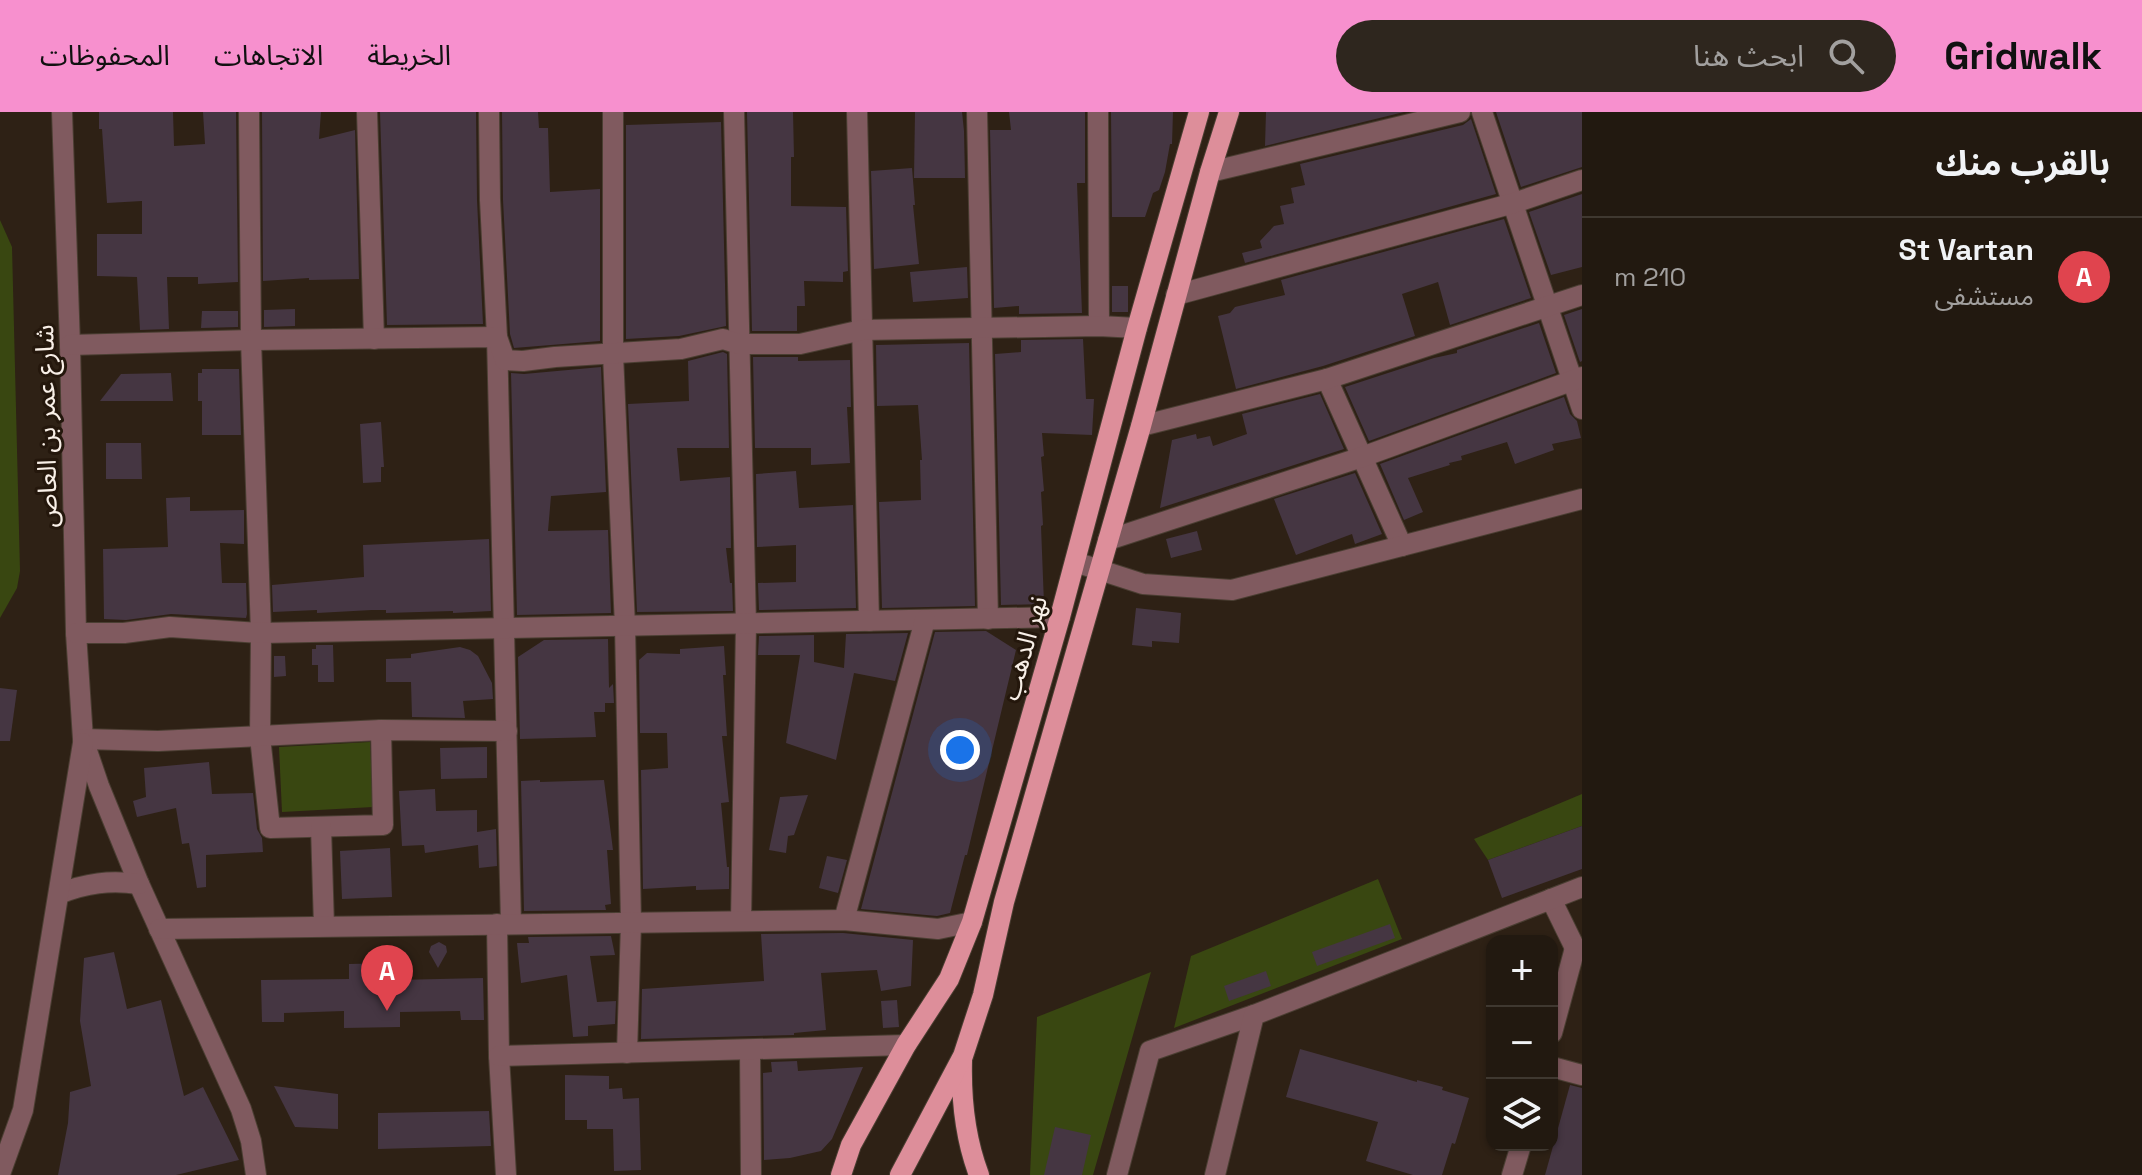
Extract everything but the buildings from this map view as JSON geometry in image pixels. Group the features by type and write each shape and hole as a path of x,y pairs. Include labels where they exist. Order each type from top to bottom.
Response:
{"main road":[{"name":"نهر الدهب","path":"841,1175 851,1145 906,1045 949,979 972,922 1060,617 1137,328 1199,112"},
{"name":"نهر الدهب","path":"900,1175 963,1056 983,995 1004,902 1229,112"},
{"path":"963,1056 964,1117 979,1175"}],"street":[{"name":"شارع عمر بن العاص","path":"0,1174 23,1110 83,739 76,633 62,112"},
{"path":"249,112 251,340 261,633 260,737 270,828 383,825 381,730"},
{"path":"367,112 374,339"},
{"path":"489,112 507,731 499,1056 506,1175"},
{"path":"613,112 613,354 625,626 631,923 627,1053"},
{"path":"734,112 746,624 741,921"},
{"path":"857,112 869,621"},
{"path":"977,112 988,619"},
{"path":"1098,112 1099,326"},
{"path":"1210,172 1460,112"},
{"path":"1482,112 1548,307 1577,379 1582,409"},
{"path":"1176,295 1514,203 1582,180"},
{"path":"1141,426 1327,379 1582,295"},
{"path":"497,337 505,360 523,361 681,349 723,339 739,344 800,344 862,330 1137,328"},
{"path":"70,345 497,337"},
{"path":"1327,379 1402,546"},
{"path":"1108,540 1362,457 1577,379"},
{"path":"1075,562 1143,584 1232,590 1582,499"},
{"path":"76,633 124,633 170,627 261,633 1060,617"},
{"path":"844,920 925,620"},
{"path":"83,739 158,741 381,730 507,731"},
{"name":"شارع عمر بن العاص","path":"83,739 139,884 241,1109 251,1141 256,1175"},
{"path":"321,827 324,926"},
{"path":"59,894 90,884 139,884"},
{"path":"1117,1175 1150,1051 1254,1015 1582,887"},
{"path":"1551,899 1578,949 1558,1014"},
{"path":"159,929 844,920 938,929 972,922"},
{"path":"1215,1175 1254,1015"},
{"path":"499,1056 906,1045"},
{"path":"750,1051 751,1175"},
{"path":"1558,1069 1582,1075"},
{"path":"1512,1175 1519,1151"}],"green space":[{"path":"0,220 12,247 20,571 17,588 0,618"},
{"path":"370,742 373,807 282,812 279,747"},
{"path":"1582,794 1582,826 1488,860 1474,839"},
{"path":"1378,879 1402,939 1174,1028 1191,956"},
{"path":"1151,972 1093,1175 1030,1175 1037,1017"}],"place":[{"name":"St Vartan","path":"387,1011"}]}
